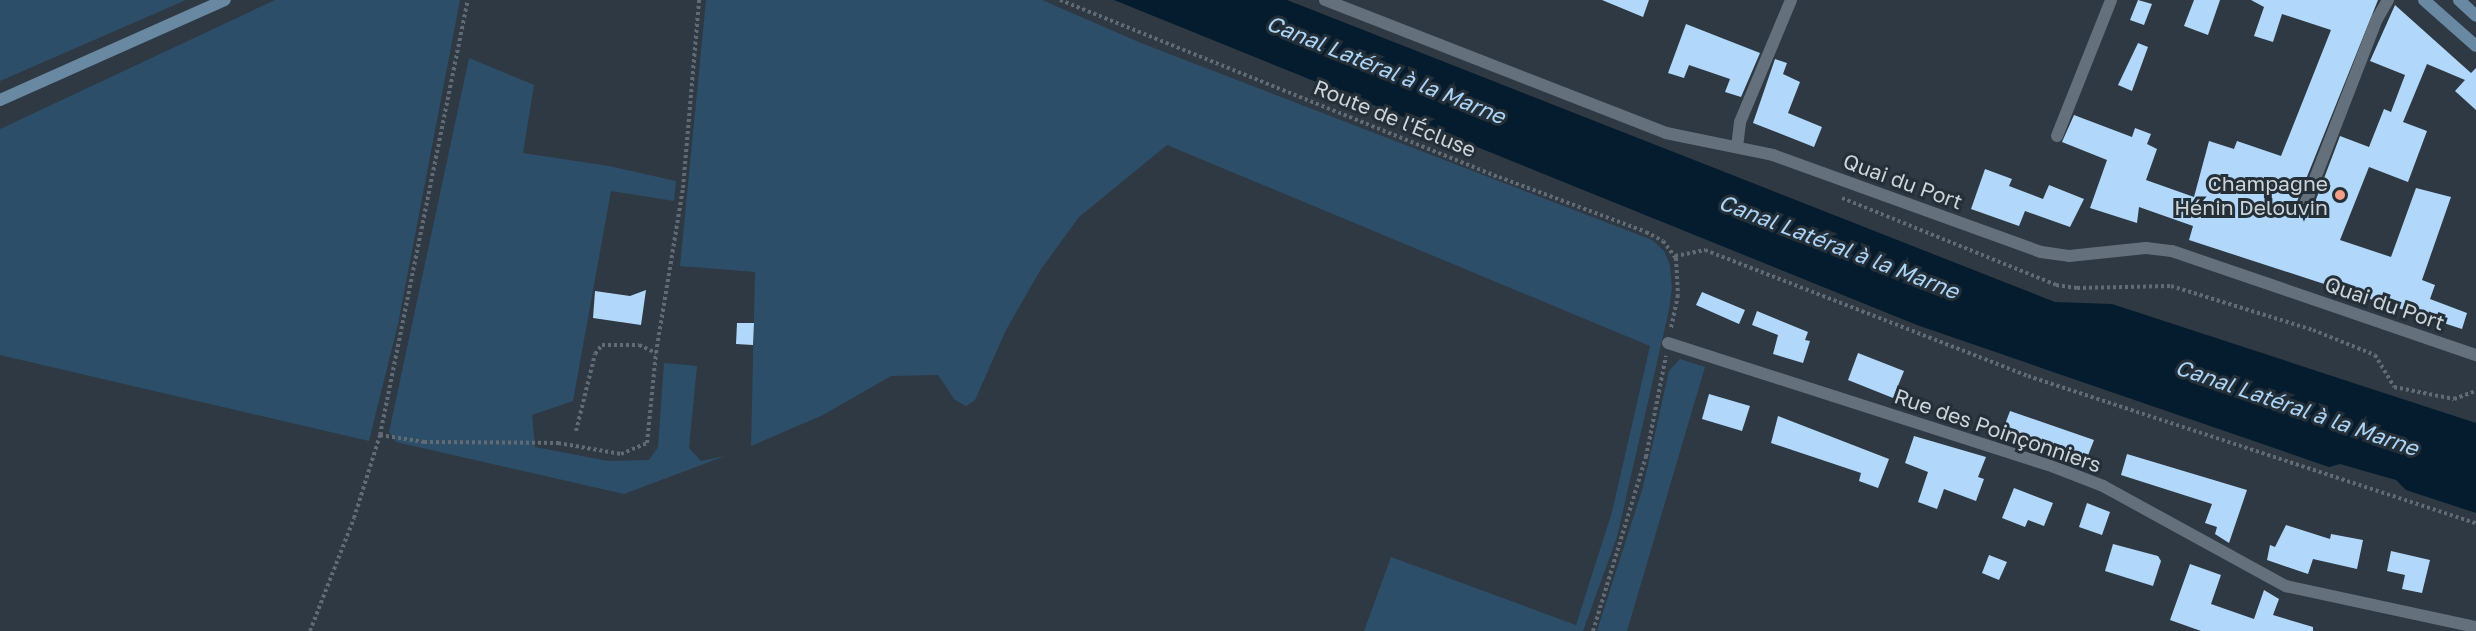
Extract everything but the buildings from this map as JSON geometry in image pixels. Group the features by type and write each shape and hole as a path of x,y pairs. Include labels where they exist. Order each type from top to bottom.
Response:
{"main road":[{"path":"0,100 225,0"},
{"path":"2424,0 2476,46"},
{"path":"2459,0 2476,16"}],"street":[{"name":"Quai du Port","path":"1325,0 1666,133 1773,155 2041,252 2069,256 2146,248 2172,251 2476,355"},
{"path":"1737,147 1740,122 1791,0"},
{"path":"2057,136 2111,0"},
{"path":"2304,207 2377,19 2388,0"},
{"name":"Rue des Poinçonniers","path":"1668,343 2046,464 2103,486 2286,586 2476,627"}],"path":[{"path":"310,631 354,518 380,435 468,0"},
{"path":"380,435 424,442 558,444 621,454 647,442 656,353 683,188 699,0"},
{"name":"Route de l'Écluse","path":"1060,0 1646,232 1663,241 1676,256"},
{"path":"1830,194 2056,285 2077,288 2171,286 2313,330 2375,355 2394,387 2454,399 2476,391"},
{"path":"1593,631 1646,458 1677,296 1676,256 1705,250 2028,376 2476,523"},
{"path":"576,432 595,354 602,345 639,345 656,353"}],"shaded area":[{"path":"0,0 186,0 0,81"},
{"path":"275,0 460,0 398,324 369,441 0,355 0,129"},
{"path":"706,0 1042,0 1141,43 1652,240 1664,251 1670,265 1672,288 1669,310 1617,537 1583,631 1364,631 1391,557 1576,625 1612,512 1650,346 1167,145 1079,217 1041,269 1006,330 975,400 966,406 955,400 938,375 891,376 823,415 751,446 755,272 680,266"},
{"path":"469,58 534,85 523,153 609,166 676,181 674,201 611,191 573,401 532,415 535,447 608,461 649,460 658,447 664,363 697,366 689,448 701,461 725,456 624,494 396,442 389,432"},
{"path":"1680,359 1705,367 1627,631 1597,631 1643,487 1669,371"}],"water":[{"name":"Canal Latéral à la Marne","path":"1114,0 1287,0 2055,302 2112,304 2476,423 2476,513 2406,490 2396,480 2340,464 2329,467 1917,325"}],"place":[{"name":"Champagne Hénin Delouvin","path":"2340,195"}]}
